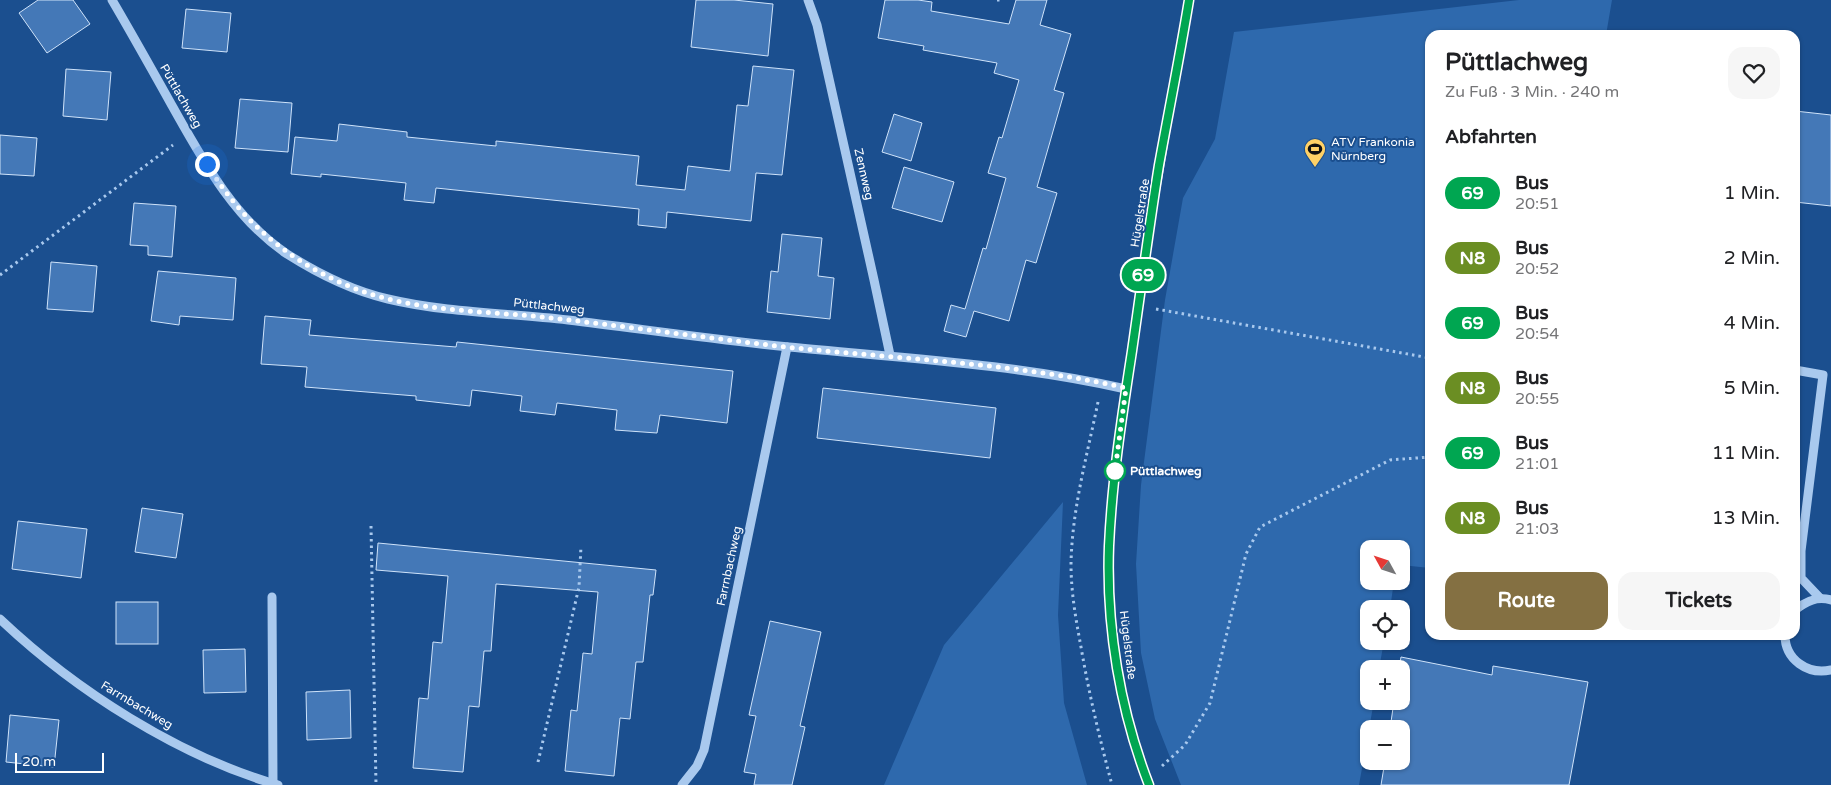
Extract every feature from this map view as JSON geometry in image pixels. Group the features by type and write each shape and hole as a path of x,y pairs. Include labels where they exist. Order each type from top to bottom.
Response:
{"street":[{"name":"Püttlachweg","path":"112,0 188,133 238,209 286,253 314,270 346,285 386,299 446,309 526,315 787,347 890,355 1053,374 1126,388"},
{"name":"Zennweg","path":"808,0 819,34 890,355"},
{"name":"Hügelstraße","path":"1148,782 1124,701 1112,630 1109,585 1111,508 1126,388 1159,166 1189,0"},
{"name":"Farrnbachweg","path":"682,785 697,766 704,750 787,347"},
{"path":"1800,371 1824,375 1801,551 1801,578 1820,598"},
{"path":"272,598 275,784"},
{"path":"1800,607 1810,600 1820,598 1831,600"},
{"name":"Farrnbachweg","path":"0,619 49,663 139,722 182,747 275,784"},
{"path":"1786,640 1787,648 1793,659 1801,666 1818,672 1831,670"}],"path":[{"path":"0,275 188,133"},
{"path":"1138,305 1425,357"},
{"path":"1102,383 1079,487 1071,563 1072,600 1087,683 1112,785"},
{"path":"1148,782 1185,744 1210,704 1246,554 1260,527 1390,460 1425,457"},
{"path":"371,526 376,785"},
{"path":"538,762 579,587 581,546"}],"shaded area":[{"path":"1519,0 1612,0 1607,30 1425,30 1425,567 1410,566 1410,540 1360,540 1360,590 1393,590 1391,600 1360,600 1360,650 1382,650 1381,660 1360,660 1360,710 1372,710 1371,720 1360,720 1360,770 1362,770 1359,785 1181,785 1155,719 1141,653 1136,564 1141,485 1165,300 1183,198 1215,139 1234,32"},
{"path":"1063,502 1058,615 1064,703 1087,785 884,785 944,645"}],"building":[{"path":"38,0 73,0 90,24 47,53 19,13"},
{"path":"696,0 734,0 773,4 768,56 691,47"},
{"path":"885,0 932,2 931,11 1009,24 1016,0 1047,0 1040,25 1071,34 1054,90 1064,93 1037,187 1057,193 1036,263 1026,260 1009,321 974,311 966,337 944,331 951,305 965,309 983,248 986,249 1006,178 988,173 999,137 1002,138 1019,80 994,73 997,63 923,50 924,46 878,38"},
{"path":"186,9 231,13 227,52 182,48"},
{"path":"753,66 794,70 782,175 756,173 751,221 667,212 666,228 638,225 639,209 436,188 434,203 404,200 406,183 321,174 321,177 291,174 295,137 337,141 339,124 407,132 407,137 496,146 496,141 639,156 636,185 685,190 688,166 730,171 737,105 748,106"},
{"path":"66,69 111,72 107,120 63,116"},
{"path":"240,99 292,103 288,152 235,148"},
{"path":"1800,112 1831,115 1831,206 1800,203"},
{"path":"894,114 922,123 911,161 882,152"},
{"path":"0,135 37,138 34,176 0,174"},
{"path":"904,167 954,182 942,222 892,208"},
{"path":"134,203 176,206 172,257 148,255 148,246 130,245"},
{"path":"782,234 822,238 818,276 834,278 830,319 767,312 771,271 778,272"},
{"path":"51,262 97,266 93,312 47,309"},
{"path":"158,271 236,278 233,320 180,316 179,325 151,321"},
{"path":"265,316 311,320 309,335 456,347 457,342 733,371 727,423 660,415 657,433 615,430 617,410 557,403 555,415 520,411 522,396 472,390 470,406 416,400 416,396 305,387 307,367 261,364"},
{"path":"823,388 996,408 990,458 817,438"},
{"path":"142,508 183,514 176,558 135,552"},
{"path":"18,521 87,529 81,578 12,569"},
{"path":"378,543 656,570 653,595 650,595 643,662 636,662 630,719 620,718 614,776 565,771 571,710 577,711 583,653 592,654 598,592 496,584 491,651 484,651 479,707 469,706 463,772 413,768 419,698 428,699 433,642 442,643 448,576 376,570"},
{"path":"116,602 158,602 158,644 116,644"},
{"path":"770,621 821,632 800,726 805,727 792,785 754,785 756,774 744,772 756,716 749,715"},
{"path":"245,649 246,692 204,693 203,650"},
{"path":"1401,657 1492,675 1493,666 1588,682 1569,785 1381,785 1384,770 1410,770 1410,720 1391,720 1393,710 1410,710 1410,660 1400,660"},
{"path":"350,690 351,738 307,740 306,692"},
{"path":"10,715 59,720 54,767 6,762"}],"bus line":[{"name":"69","path":"1149,785 1133,738 1117,667 1109,585 1111,508 1120,428 1159,166 1189,0"}],"place":[{"name":"ATV Frankonia Nürnberg","path":"1315,168"},
{"name":"Püttlachweg","path":"1115,471"}],"route":[{"path":"207,164 238,209 286,253 314,270 346,285 386,299 446,309 526,315 787,347 890,355 1053,374 1126,388 1115,471"}]}
